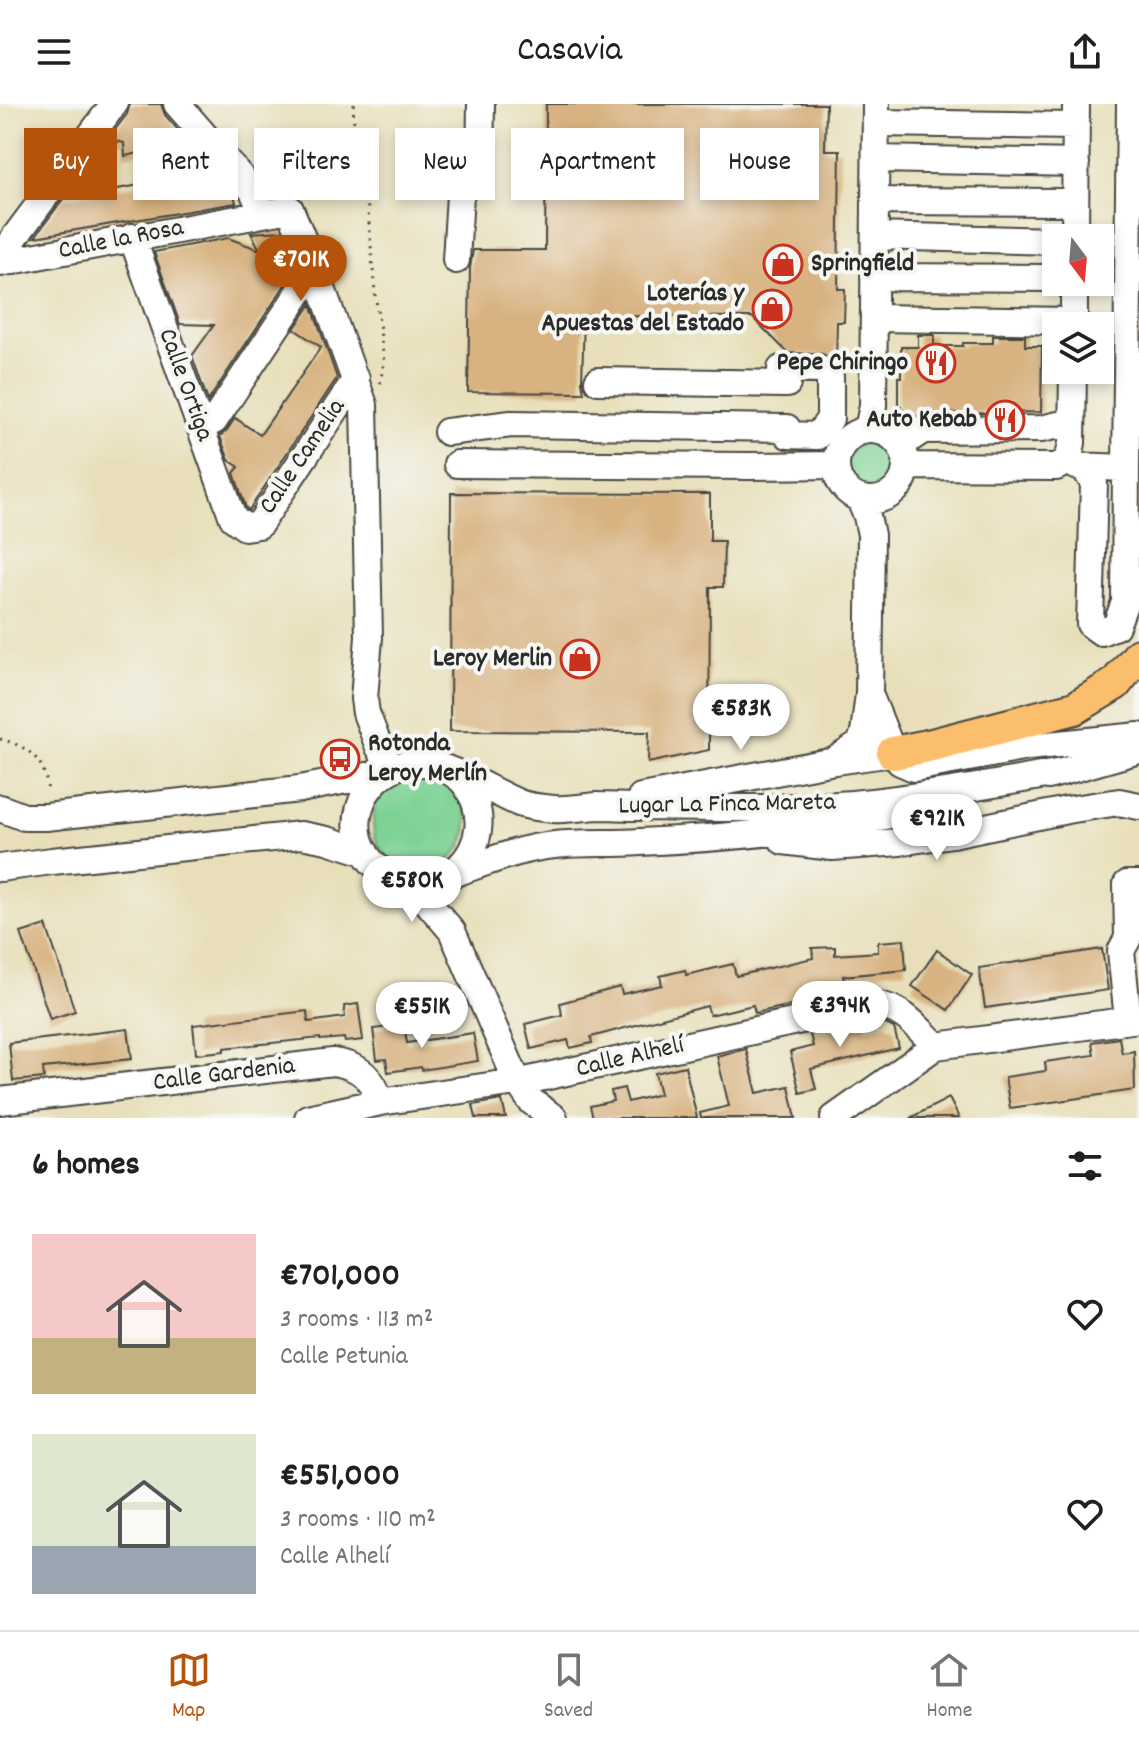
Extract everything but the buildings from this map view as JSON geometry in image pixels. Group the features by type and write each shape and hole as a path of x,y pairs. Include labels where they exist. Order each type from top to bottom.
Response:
{"main road":[{"path":"893,753 1075,708 1115,684 1139,655"}],"street":[{"path":"7,262 11,242 114,104"},
{"path":"177,104 253,191 263,213"},
{"path":"456,260 460,195 480,166 481,104"},
{"path":"1073,384 1072,443 1076,464 1094,484 1090,624 1101,632 1116,626 1125,602 1130,104"},
{"path":"868,430 873,405 876,113 1076,115 1075,224"},
{"path":"876,159 1076,163"},
{"path":"875,201 1075,202"},
{"name":"Calle la Rosa","path":"7,262 290,209 315,269"},
{"path":"875,236 1042,241"},
{"name":"Calle Ortiga","path":"132,237 233,518 245,527"},
{"path":"315,269 364,408 369,637 364,699 387,771 370,785 362,801 358,818 359,836 365,852 376,867 392,878 411,883 452,931 517,1081 531,1101 554,1118"},
{"path":"200,426 214,421 315,269"},
{"path":"874,277 1042,278"},
{"path":"874,318 1042,323"},
{"path":"447,432 511,424 788,432 817,436 830,419 830,377 822,370 784,377 598,381"},
{"name":"Calle Camelia","path":"245,527 259,525 356,379"},
{"path":"902,454 908,440 923,430 1041,429 1072,422"},
{"path":"868,430 890,435 902,454 905,476 893,493 871,498 849,493 837,475 837,455 842,445 858,433 868,430"},
{"path":"902,454 1056,467 1076,464 1126,468"},
{"path":"457,464 836,465"},
{"path":"835,761 860,744 864,733 869,694 871,535 867,516 871,498"},
{"path":"869,694 893,753 900,762 914,768 1028,747 1139,736"},
{"name":"Lugar La Finca Mareta","path":"411,883 430,883 507,855 554,845 740,836 837,825 975,798 1139,750"},
{"path":"598,806 665,791 893,753"},
{"name":"Lugar La Finca Mareta","path":"0,808 24,817 46,817 300,789 387,771 410,763 429,763 447,769 523,805 558,810 598,806 758,809 852,804 968,789 1062,772"},
{"path":"447,769 464,782 475,800 480,820 477,841 467,860 448,876 452,931"},
{"path":"740,836 832,847 900,842 1119,802 1139,806"},
{"path":"0,868 301,835 365,852"},
{"path":"834,1118 936,1046 1133,1011 1121,951 1133,917 1127,884 1139,884"},
{"name":"Calle Alhelí","path":"308,1118 380,1102 544,1077 874,1004 889,1006 901,1013 936,1046"},
{"name":"Calle Gardenia","path":"0,1101 333,1062 347,1064 368,1078 376,1086 380,1102"}],"path":[{"path":"354,104 353,118 363,154 384,361 381,383 364,408"},
{"path":"0,739 35,755 46,777 48,803"}],"green space":[{"path":"870,442 886,449 893,465 886,481 870,488 854,481 847,465 854,449"},
{"path":"420,776 438,780 453,790 463,805 467,823 463,841 453,856 438,866 420,870 402,866 387,856 377,841 373,823 377,805 387,790 402,780"}],"place":[{"name":"Springfield","path":"783,264"},
{"name":"Loterías y Apuestas del Estado","path":"772,309"},
{"name":"Pepe Chiringo","path":"936,363"},
{"name":"Auto Kebab","path":"1005,420"},
{"name":"Leroy Merlin","path":"580,659"},
{"name":"Rotonda Leroy Merlín","path":"340,759"}]}
